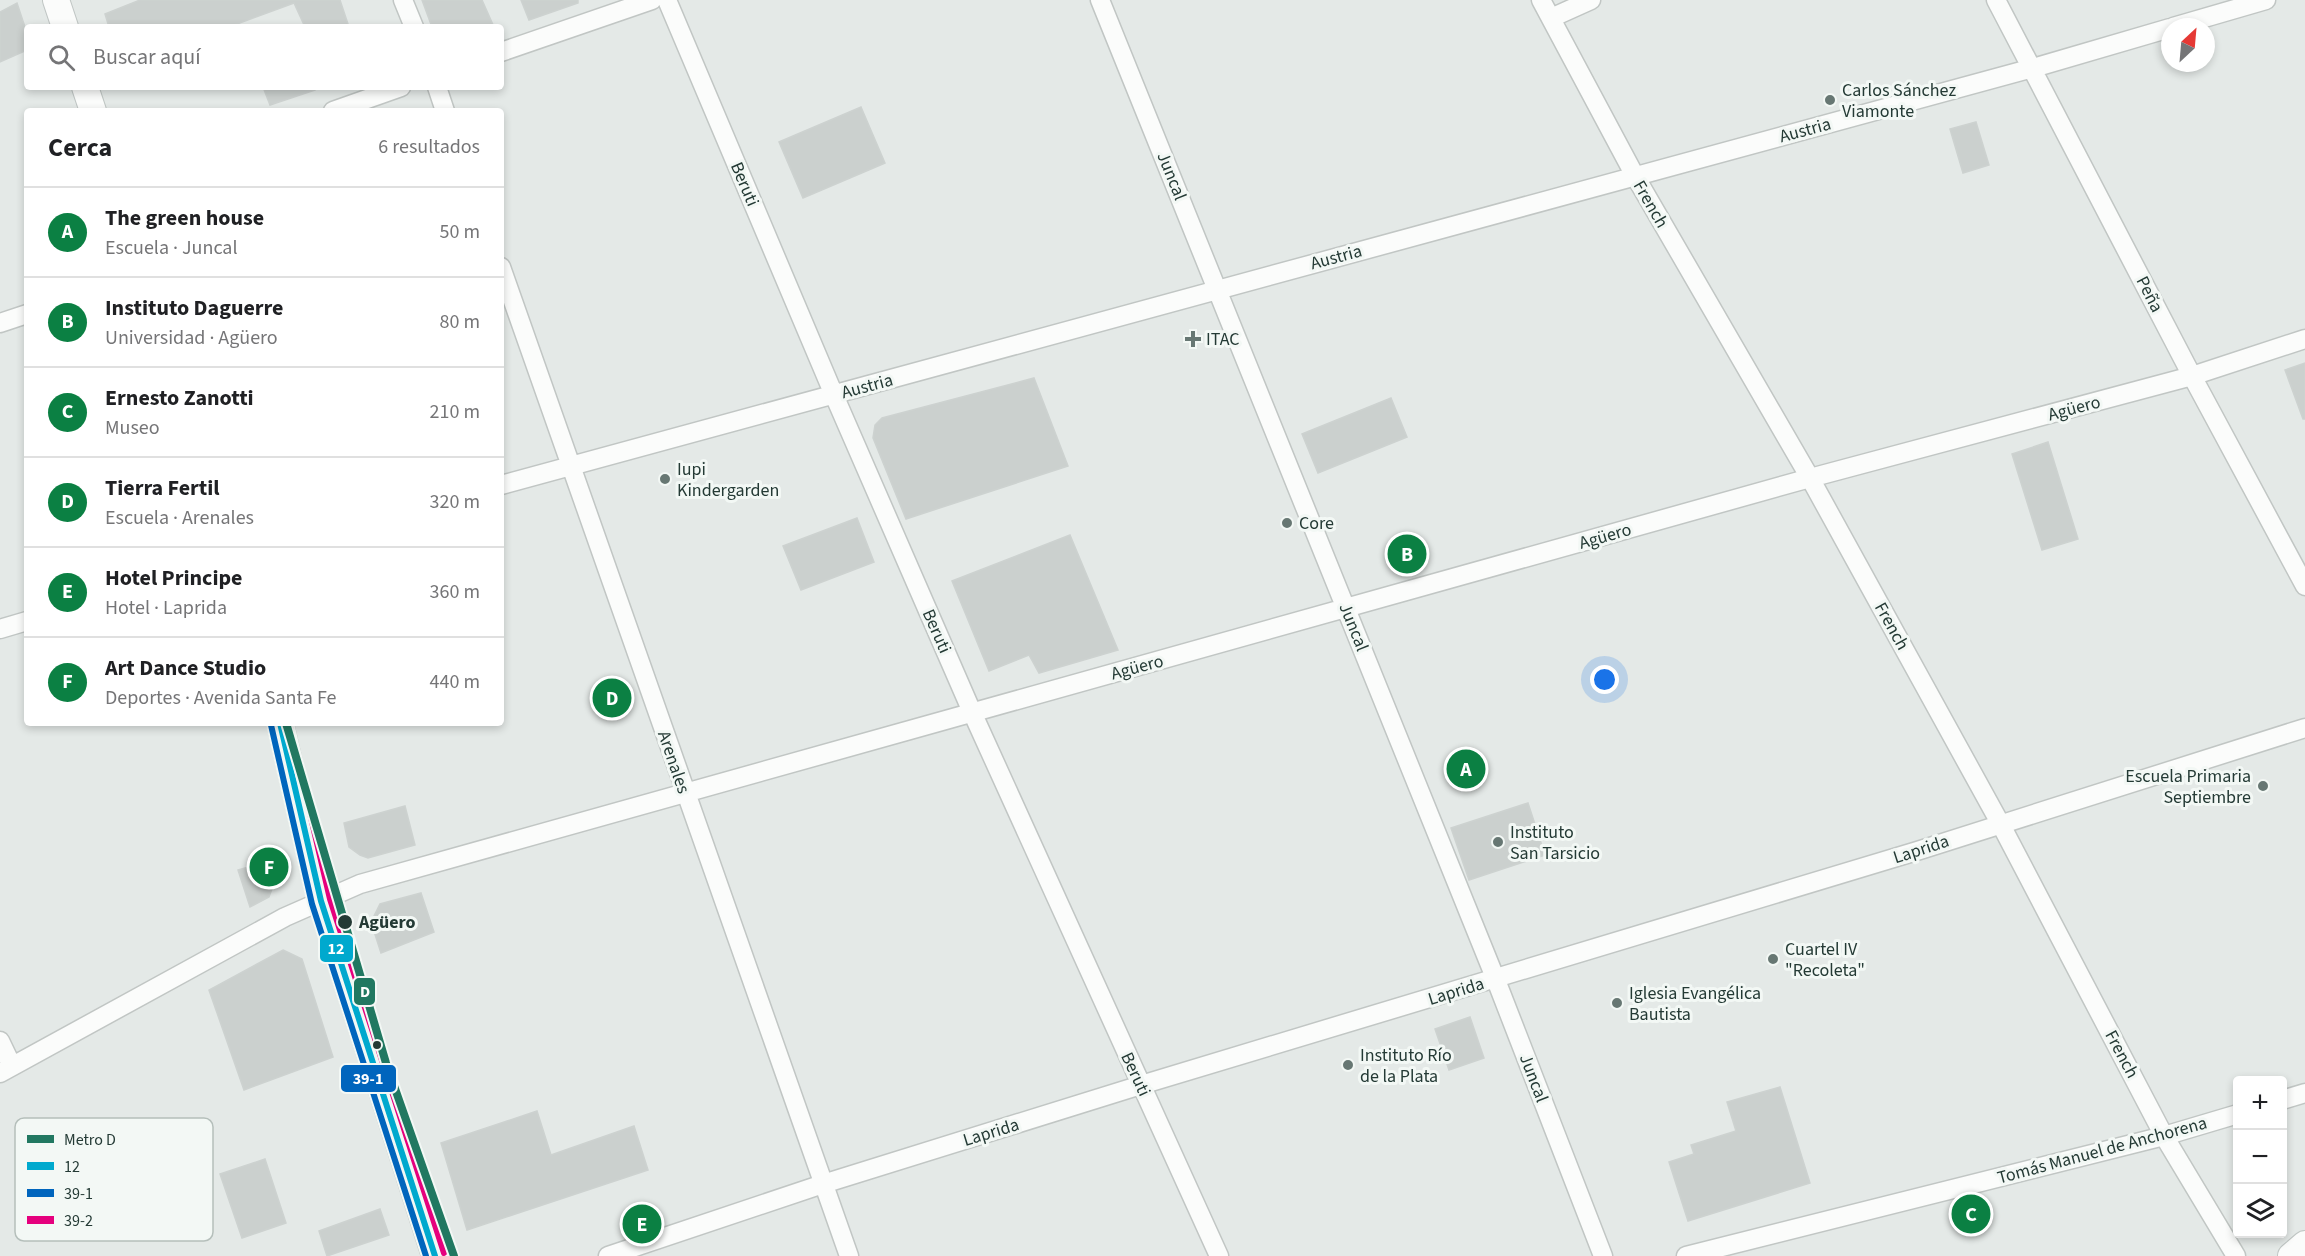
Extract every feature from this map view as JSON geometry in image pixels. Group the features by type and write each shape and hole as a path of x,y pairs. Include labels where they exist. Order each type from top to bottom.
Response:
{"main road":[{"path":"56,0 64,24"},
{"path":"86,90 92,108"},
{"path":"281,726 321,901 435,1256"},
{"path":"2291,1256 2305,1244"}],"street":[{"path":"404,0 413,24"},
{"path":"504,51 652,0"},
{"name":"Beruti","path":"666,0 972,712 1219,1256"},
{"name":"Juncal","path":"1100,0 1496,980 1603,1256"},
{"name":"French","path":"1541,0 1635,176 1810,478 2000,823 2164,1136 2236,1256"},
{"path":"1551,18 1591,0"},
{"name":"Peña","path":"1996,0 2192,376 2305,586"},
{"name":"Austria","path":"2203,18 2266,0"},
{"name":"Austria","path":"504,484 2032,68 2161,30"},
{"path":"342,108 392,90"},
{"path":"438,90 444,108"},
{"name":"Arenales","path":"504,275 849,1256"},
{"path":"0,323 24,315"},
{"name":"Agüero","path":"6,1070 285,917 360,884 1810,478 2192,376 2305,339"},
{"path":"0,629 24,622"},
{"name":"Laprida","path":"608,1256 823,1184 1141,1085 1496,980 1917,851 2305,728"},
{"path":"0,1041 6,1070"},
{"path":"2287,1099 2305,1093"},
{"name":"Tomás Manuel de Anchorena","path":"1686,1256 2164,1136 2233,1115"}],"building":[{"path":"140,0 340,0 348,24 304,24 294,3 237,24 108,24 105,14"},
{"path":"422,0 482,0 493,24 431,24"},
{"path":"521,0 578,0 578,3 529,20"},
{"path":"17,3 24,24 24,51 0,62 0,12"},
{"path":"264,90 315,90 270,105"},
{"path":"861,107 885,163 803,198 779,142"},
{"path":"1976,122 1989,165 1963,173 1950,129"},
{"path":"2305,363 2305,419 2303,419 2285,370"},
{"path":"1034,378 1068,466 906,519 873,438 875,425 882,418"},
{"path":"1391,398 1407,437 1318,473 1302,434"},
{"path":"2048,442 2078,539 2042,550 2012,454"},
{"path":"857,518 874,562 801,590 783,546"},
{"path":"1070,535 1118,650 1039,673 1029,655 989,671 952,581"},
{"name":"Instituto San Tarsicio","path":"1528,803 1545,855 1469,880 1451,828"},
{"path":"405,806 415,845 368,858 349,847 344,823"},
{"path":"272,860 276,878 269,897 250,907 238,870"},
{"path":"421,893 434,932 381,953 371,922 380,904"},
{"path":"283,950 302,959 333,1057 244,1090 209,990"},
{"path":"1470,1017 1484,1058 1449,1070 1435,1029"},
{"path":"1780,1087 1810,1183 1688,1221 1669,1162 1694,1154 1691,1145 1736,1131 1727,1102"},
{"path":"537,1111 551,1155 634,1126 648,1170 467,1230 441,1143"},
{"path":"265,1159 286,1223 242,1238 220,1174"},
{"path":"380,1209 389,1235 327,1256 319,1231"}],"metro line":[{"name":"D","path":"287,726 386,1063 454,1256"}],"transit line":[{"name":"39-1","path":"271,726 312,904 426,1256"},
{"name":"12","path":"281,726 321,901 435,1256"},
{"name":"39-2","path":"290,726 330,899 444,1253"}],"place":[{"name":"Carlos Sánchez Viamonte","path":"1830,100"},
{"name":"ITAC","path":"1193,339"},
{"name":"Iupi Kindergarden","path":"665,479"},
{"name":"Core","path":"1287,523"},
{"name":"Instituto Daguerre","path":"1407,554"},
{"name":"Tierra Fertil","path":"612,698"},
{"name":"The green house","path":"1466,769"},
{"name":"Escuela Primaria Septiembre","path":"2263,786"},
{"name":"Instituto San Tarsicio","path":"1498,842"},
{"name":"Art Dance Studio","path":"269,867"},
{"name":"Agüero","path":"345,922"},
{"name":"Cuartel IV \"Recoleta\"","path":"1773,959"},
{"name":"Iglesia Evangélica Bautista","path":"1617,1003"},
{"name":"Instituto Río de la Plata","path":"1348,1065"},
{"name":"Ernesto Zanotti","path":"1971,1214"},
{"name":"Hotel Principe","path":"642,1224"}]}
